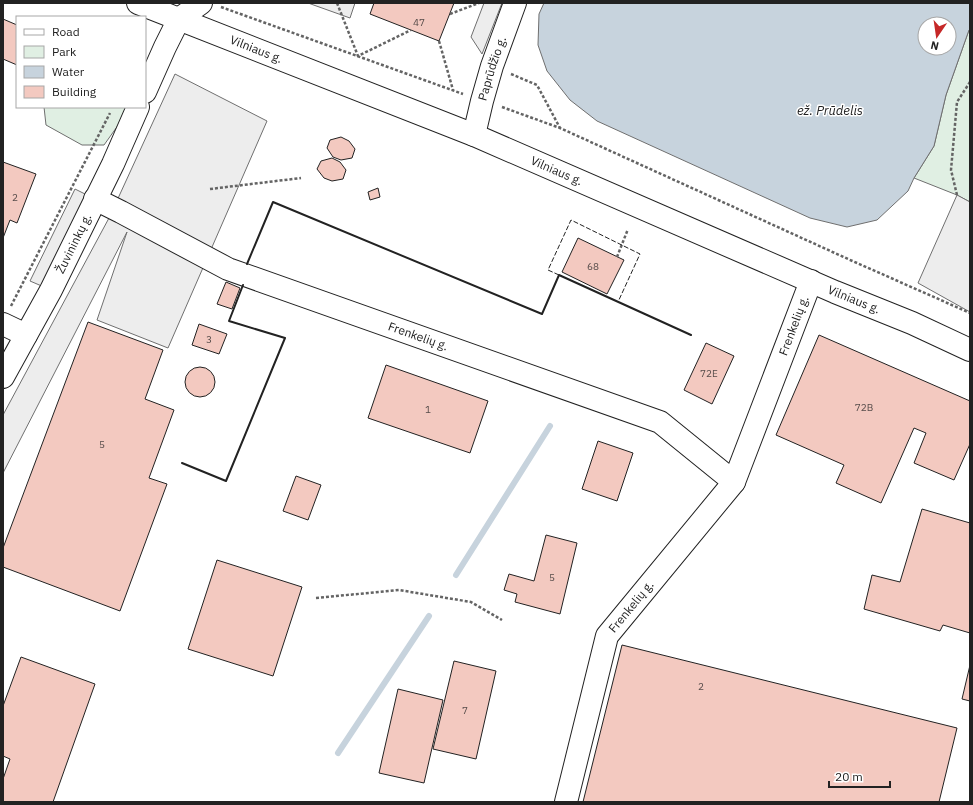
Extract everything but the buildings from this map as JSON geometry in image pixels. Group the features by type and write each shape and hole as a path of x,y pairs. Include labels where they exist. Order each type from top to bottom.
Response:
{"main road":[{"name":"Vilniaus g.","path":"138,3 474,135 970,350"},
{"name":"Paprūdžio g.","path":"474,135 492,66 515,3"},
{"path":"146,90 179,19 209,4"},
{"name":"Žuvininkų g.","path":"3,377 51,290 113,164 138,108"},
{"name":"Frenkelių g.","path":"95,199 228,269 660,422 734,482"},
{"name":"Frenkelių g.","path":"566,802 607,636 734,482 811,281"},
{"path":"7,316 26,335"}],"path":[{"path":"337,3 358,56"},
{"path":"450,14 479,3"},
{"path":"209,4 560,128 848,259 970,312"},
{"path":"358,56 411,30"},
{"path":"439,41 452,90"},
{"path":"492,66 537,85 560,128"},
{"path":"957,195 950,170 957,102 970,82"},
{"path":"7,316 113,108"},
{"path":"210,189 301,178"},
{"path":"617,257 628,229"},
{"path":"316,598 399,590 471,602 502,620"}],"green space":[{"path":"970,29 970,202 957,195 914,178 934,146 946,95"},
{"path":"44,108 127,108 119,124 104,145 82,145 46,125"}],"shaded area":[{"path":"308,3 355,3 350,18"},
{"path":"484,3 502,3 482,54 471,37"},
{"path":"175,74 267,121 168,348 97,320 127,232 3,473 3,415 109,218"},
{"path":"75,189 95,199 51,290 30,281"},
{"path":"957,195 970,202 970,312 918,283"}],"water":[{"name":"ež. Prūdelis","path":"544,3 970,3 970,29 946,95 934,146 914,178 908,191 877,220 847,227 810,218 597,121 570,100 547,71 538,45 539,14"}],"waterway":[{"path":"456,575 550,426"},
{"path":"338,753 429,616"}],"fence":[{"path":"559,275 548,270 571,220 640,254 618,302"}],"wall":[{"path":"247,264 273,202 542,314 559,275 691,335"},
{"path":"182,463 226,481 285,338 229,321 243,285"}]}
